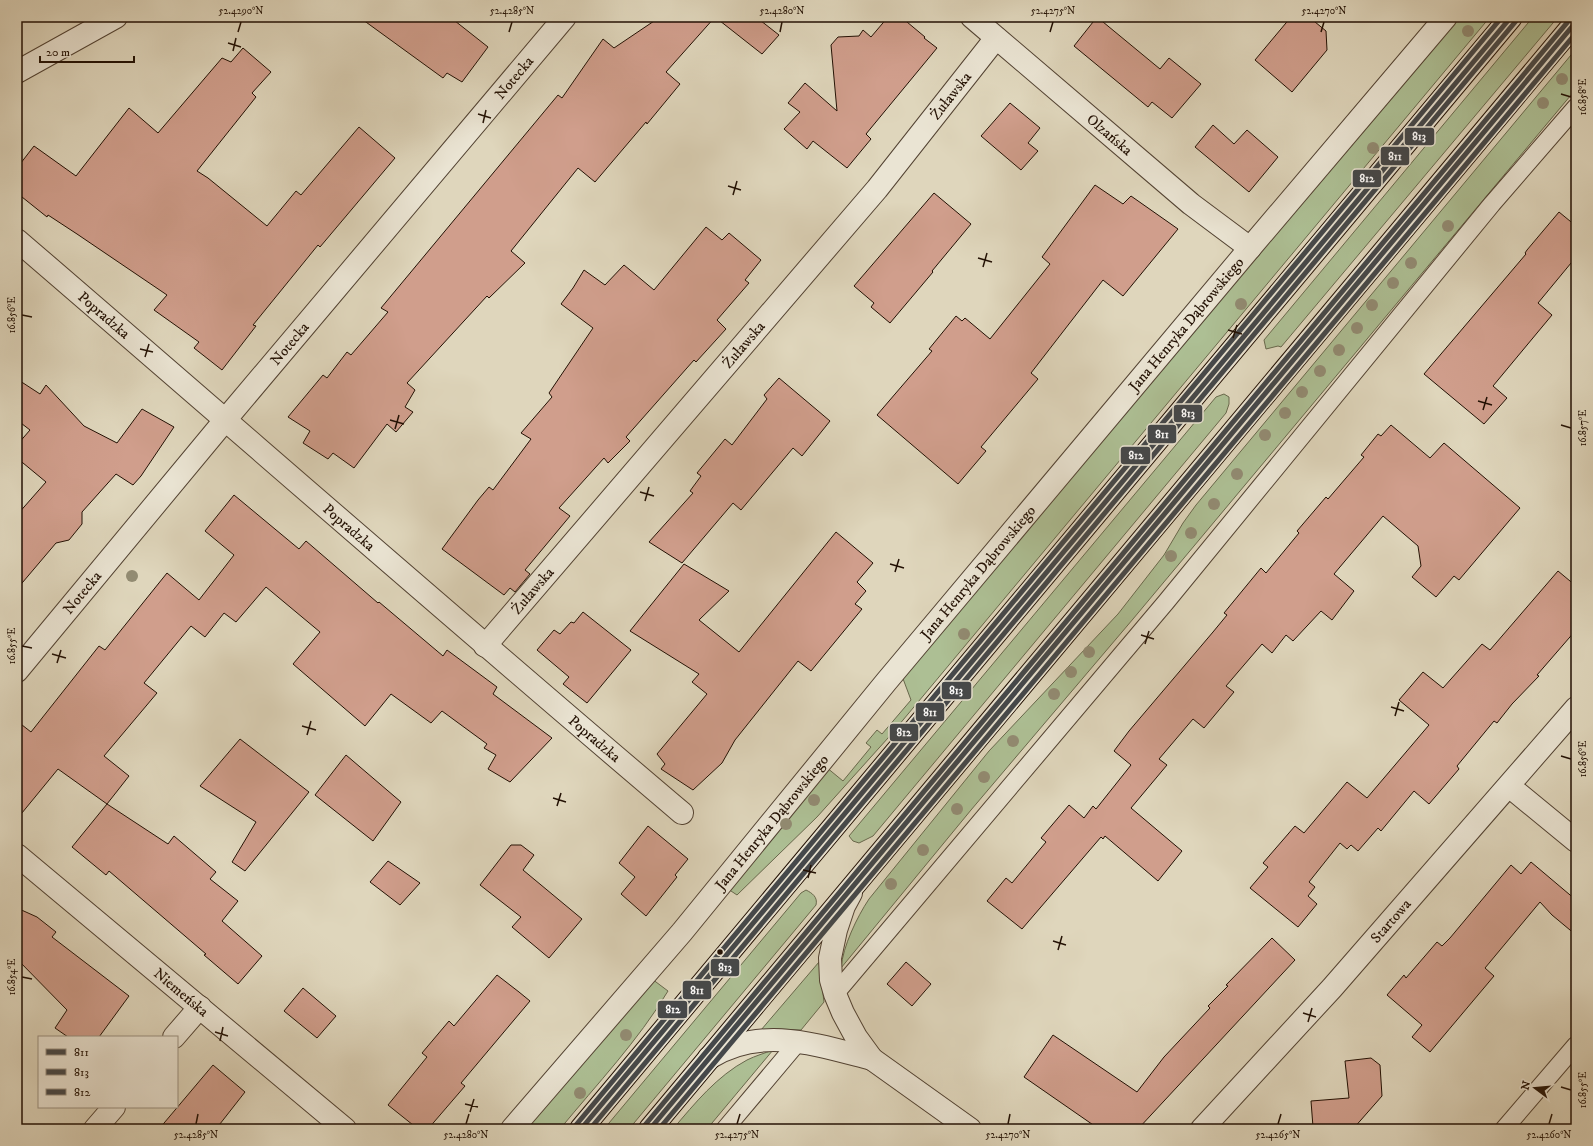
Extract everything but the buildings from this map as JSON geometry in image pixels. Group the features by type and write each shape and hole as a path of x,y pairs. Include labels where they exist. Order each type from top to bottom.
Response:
{"street":[{"path":"17,72 116,17"},
{"name":"Notecka","path":"17,671 226,419 565,17"},
{"name":"Olzańska","path":"972,17 1191,204 1250,248"},
{"name":"Jana Henryka Dąbrowskiego","path":"512,1129 682,932 886,682 1446,17"},
{"path":"581,1129 1511,17"},
{"path":"650,1129 1576,22"},
{"name":"Żuławska","path":"485,646 877,189 996,38"},
{"name":"Popradzka","path":"17,240 226,419 485,646 682,813"},
{"name":"Startowa","path":"1202,1129 1332,988 1576,708"},
{"path":"1509,786 1576,841"},
{"name":"Niemeńska","path":"17,855 345,1129"},
{"path":"858,881 844,906 832,944 830,969 835,994 856,1037 872,1060 970,1129"},
{"path":"175,1036 200,1007"},
{"path":"709,1058 729,1048 750,1042 777,1040 799,1041 872,1060"},
{"path":"95,1129 113,1108"}],"lane":[{"path":"835,994 1166,602 1492,204 1576,107"},
{"path":"725,1129 799,1041"},
{"path":"1504,1129 1576,1045"}],"green space":[{"path":"1455,17 1490,17 888,738 817,817 737,895 728,889 826,767 843,781 871,747 866,743 877,730 882,734 911,700 902,676"},
{"path":"1533,17 1558,17 1281,347 1278,346 1266,349 1264,340"},
{"path":"1576,49 1576,89 1133,619 971,810 841,968 842,959 851,932 869,899 989,751 1118,614 1164,555 1183,523 1196,505"},
{"path":"1224,394 1229,397 1229,404 1226,413 873,836 859,843 853,841 849,836 1216,397"},
{"path":"806,890 815,898 816,905 629,1129 604,1129 801,893"},
{"path":"819,962 824,1002 801,1030 761,1030"},
{"path":"652,979 668,991 644,1027 617,1062 560,1129 524,1129"},
{"path":"773,1050 707,1129 673,1129 716,1082 736,1066"}],"transit line":[{"name":"812","path":"576,1125 1502,17"},
{"name":"811","path":"581,1129 1511,17"},
{"name":"812","path":"645,1125 1571,18"},
{"name":"813","path":"590,1129 1516,21"},
{"name":"811","path":"650,1129 1576,22"},
{"name":"813","path":"659,1129 1576,33"}]}
